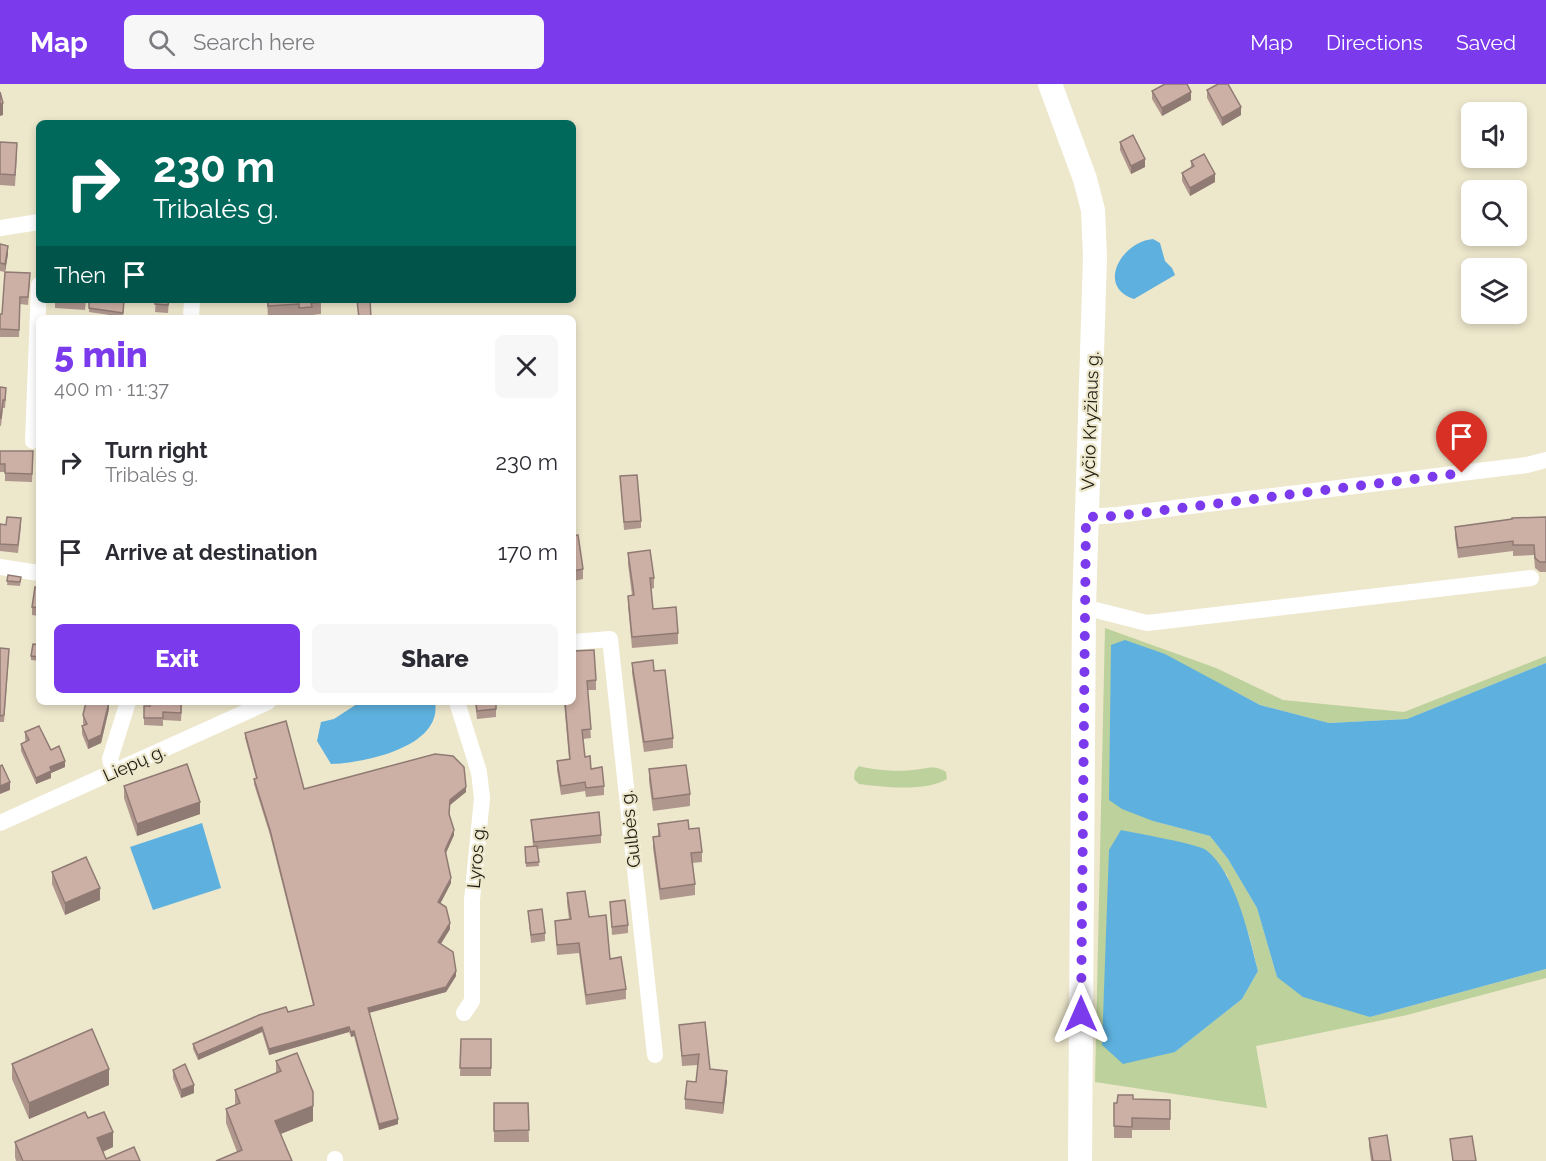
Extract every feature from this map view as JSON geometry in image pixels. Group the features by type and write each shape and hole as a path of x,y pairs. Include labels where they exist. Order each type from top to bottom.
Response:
{"street":[{"name":"Vyčio Kryžiaus g.","path":"1050,84 1086,179 1093,210 1095,257 1084,607 1080,1161"},
{"path":"0,228 36,222"},
{"path":"33,441 36,363"},
{"path":"1086,517 1117,516 1527,465 1546,460"},
{"path":"0,567 36,573"},
{"path":"1084,607 1146,623 1531,578"},
{"name":"Gulbės g.","path":"576,642 610,639 654,1055"},
{"path":"113,772 110,759 127,705"},
{"name":"Liepų g.","path":"0,823 261,705"},
{"name":"Lyros g.","path":"458,705 479,772 482,798 472,900 472,1001 464,1013"}],"green space":[{"path":"1105,628 1216,668 1283,700 1404,712 1546,656 1546,663 1407,719 1329,723 1260,705 1212,680 1153,821 1210,836 1228,859 1257,908 1277,977 1370,1017 1546,969 1546,978 1407,1015 1256,1046 1267,1108 1095,1082","holes":["1226,873 1249,935 1258,971 1242,999 1175,1052"]},
{"path":"859,766 893,771 934,768 946,772 947,779 928,786 916,787 859,784 854,779 855,771"}],"water":[{"path":"1153,239 1160,243 1165,261 1175,275 1134,299 1123,293 1116,285 1117,266 1131,248"},
{"path":"1125,640 1165,654 1260,705 1329,723 1407,719 1546,663 1546,969 1370,1017 1303,997 1277,977 1257,908 1228,859 1210,836 1153,821 1122,809 1109,800 1111,645"},
{"path":"355,705 435,705 434,718 427,731 414,741 381,756 331,764 317,741 321,722 334,719"},
{"path":"202,823 221,888 153,910 130,847"},
{"path":"1121,830 1201,848 1216,860 1225,873 1240,906 1258,971 1242,999 1175,1052 1123,1064 1102,1045 1109,850"}],"building":[{"path":"1165,84 1187,84 1191,92 1162,108 1152,91"},
{"path":"1218,84 1228,84 1241,107 1222,118 1207,90"},
{"path":"1133,135 1145,159 1131,166 1120,142"},
{"path":"0,142 17,143 15,175 0,174"},
{"path":"1204,154 1215,174 1190,188 1182,173 1194,166 1191,161"},
{"path":"0,244 8,246 5,264 0,263"},
{"path":"5,272 30,273 28,297 20,297 19,330 0,329"},
{"path":"89,303 124,303 123,313 89,308"},
{"path":"268,303 311,303 312,307 299,308 299,304 268,306"},
{"path":"357,303 370,303 371,315 359,315"},
{"path":"0,387 6,388 1,418 0,418"},
{"path":"0,451 33,451 32,474 5,473 5,464 0,464"},
{"path":"637,475 641,521 624,522 620,476"},
{"path":"7,517 21,518 18,545 0,544 0,524 6,525"},
{"path":"1546,517 1546,562 1540,562 1535,558 1534,545 1513,545 1513,541 1458,548 1455,527 1512,518"},
{"path":"576,535 578,535 583,569 576,570"},
{"path":"650,550 654,578 650,578 653,609 676,607 678,633 632,637 628,596 634,595 628,553"},
{"path":"8,575 21,577 20,582 7,581"},
{"path":"35,587 36,608 32,607"},
{"path":"33,644 36,644 36,657 31,656"},
{"path":"0,648 9,649 4,715 0,716"},
{"path":"594,650 596,680 587,681 591,729 582,730 585,757 590,756 591,769 602,767 604,786 586,788 585,782 561,786 557,761 570,759 565,705 576,705 576,651"},
{"path":"653,660 654,671 665,670 673,738 644,742 632,663"},
{"path":"85,705 108,705 101,735 88,741 82,726 87,724 83,715"},
{"path":"181,705 181,713 163,712 163,718 144,718 144,706"},
{"path":"476,705 496,705 496,709 477,711"},
{"path":"286,721 304,789 435,754 453,756 464,767 466,787 450,800 449,814 454,830 445,850 451,878 438,902 446,907 450,923 438,942 453,952 456,971 446,987 368,1008 398,1119 379,1124 354,1031 351,1032 349,1027 269,1049 262,1027 198,1055 193,1044 259,1015 286,1007 288,1012 314,1005 270,830 254,779 257,778 245,733"},
{"path":"39,726 51,750 59,746 65,761 50,767 51,771 36,778 21,744 29,740 25,732"},
{"path":"187,764 200,802 137,824 124,786"},
{"path":"2,765 10,782 0,786 0,766"},
{"path":"686,765 690,794 653,799 649,769"},
{"path":"599,812 601,835 534,842 531,820"},
{"path":"688,820 689,829 699,828 702,852 691,853 695,884 660,889 653,837 660,836 658,824"},
{"path":"537,846 539,862 526,863 525,847"},
{"path":"86,857 100,888 65,903 52,872"},
{"path":"585,891 589,917 606,915 610,959 621,957 626,989 586,995 579,943 557,945 555,921 571,919 567,893"},
{"path":"625,900 628,925 612,927 610,902"},
{"path":"542,909 545,933 531,935 528,911"},
{"path":"705,1022 710,1069 727,1071 723,1103 685,1099 687,1081 696,1082 699,1054 682,1056 679,1025"},
{"path":"92,1029 109,1069 29,1103 12,1064"},
{"path":"461,1039 491,1039 491,1068 460,1068"},
{"path":"297,1053 313,1092 313,1106 275,1121 292,1161 216,1161 242,1150 226,1109 240,1103 235,1090 281,1071 276,1061"},
{"path":"185,1064 194,1085 181,1090 173,1070"},
{"path":"1118,1095 1133,1095 1133,1099 1170,1100 1170,1119 1132,1118 1132,1127 1114,1126 1114,1103 1117,1103"},
{"path":"494,1103 528,1103 529,1130 494,1131"},
{"path":"85,1112 88,1118 104,1112 113,1132 97,1138 106,1159 134,1147 140,1161 23,1161 15,1142"},
{"path":"1387,1135 1391,1161 1373,1161 1369,1138"},
{"path":"1472,1136 1476,1161 1453,1161 1450,1139"}],"route":[{"path":"1081,1014 1086,517 1117,516 1462,473"}]}
